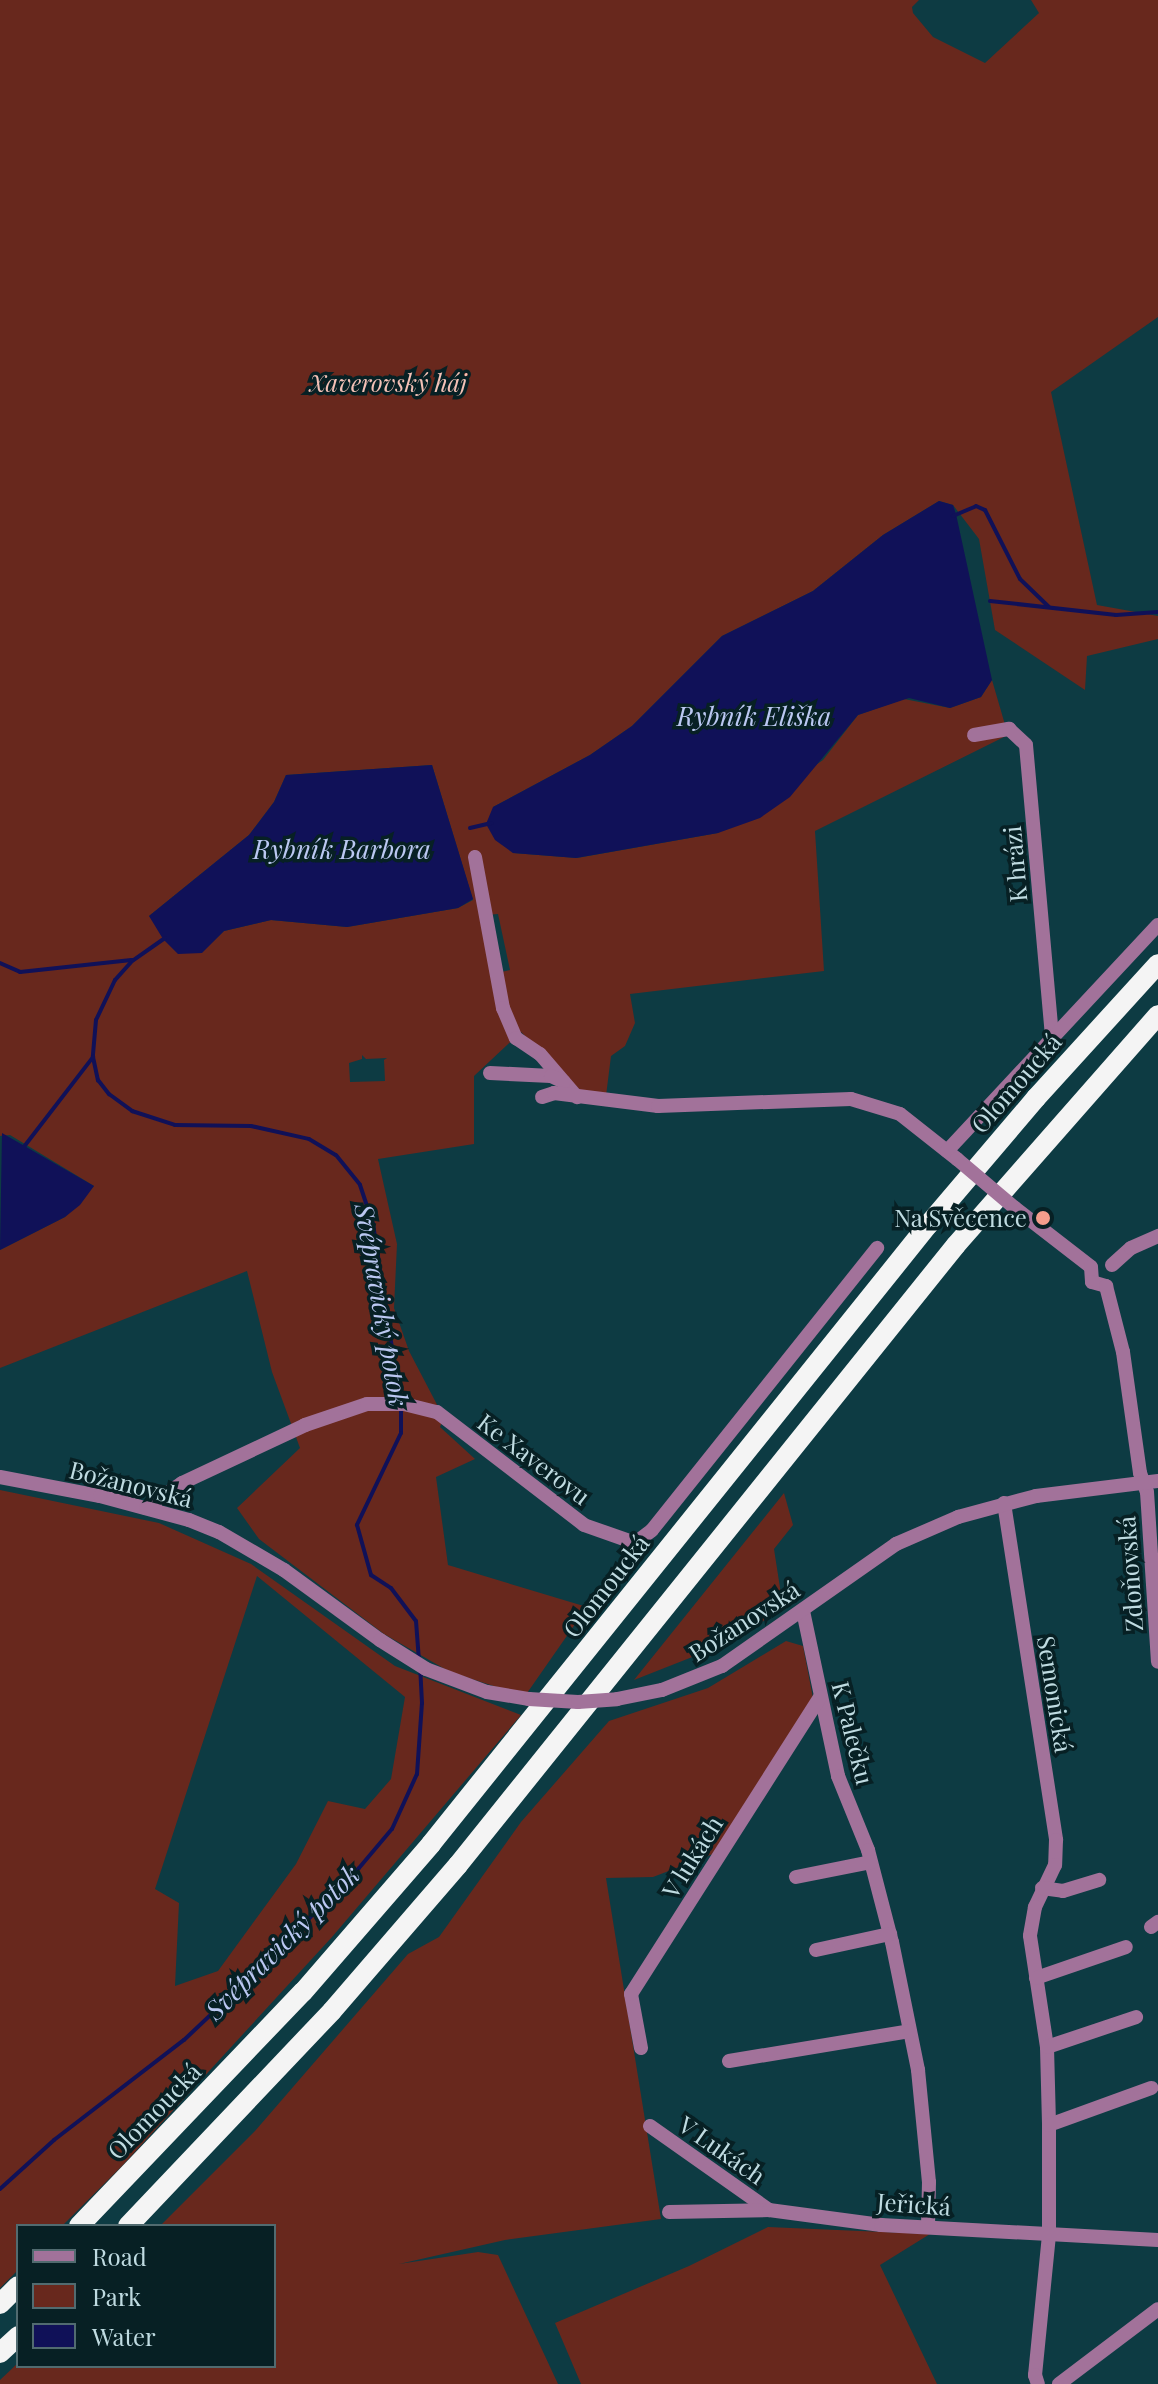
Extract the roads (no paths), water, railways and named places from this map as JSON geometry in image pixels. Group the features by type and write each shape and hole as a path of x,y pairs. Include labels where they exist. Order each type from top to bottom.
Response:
{"highway":[{"name":"Olomoucká","path":"81,2224 303,1992 431,1844 928,1225 1056,1075 1158,964"},
{"path":"130,2224 321,2022 458,1865 956,1245 1158,1015"},
{"path":"0,2304 16,2288"},
{"path":"0,2353 16,2338"}],"street":[{"name":"K hrázi","path":"974,735 1009,729 1026,745 1052,1039"},
{"path":"475,857 503,1008 516,1038 540,1054 577,1097"},
{"path":"952,1155 1052,1039 1158,925"},
{"path":"490,1073 551,1076 564,1082"},
{"path":"542,1097 547,1092 658,1106 851,1099 900,1114 1091,1267 1092,1282 1106,1286 1115,1276 1112,1265"},
{"path":"1112,1265 1131,1248 1158,1236"},
{"name":"Ke Xaverovu","path":"146,1508 182,1483 305,1425 367,1404 400,1404 437,1412 584,1525 635,1543 652,1530 877,1248"},
{"path":"1091,1267 1100,1261 1112,1265"},
{"name":"Zdoňovská","path":"1106,1286 1151,1482 1158,1662"},
{"name":"Božanovská","path":"0,1477 189,1520 247,1547 420,1665 487,1692 578,1702 617,1699 692,1681 749,1650 896,1544 958,1517 1004,1503 1151,1482"},
{"name":"Semonická","path":"1004,1503 1056,1840 1055,1865 1042,1888 1030,1921 1047,2047 1049,2125 1049,2235 1036,2361 1038,2384"},
{"name":"K Palečku","path":"803,1611 838,1776 871,1862 910,2031 923,2114 929,2182 928,2227"},
{"name":"V lukách","path":"641,2048 631,1994 820,1697"},
{"path":"796,1877 871,1862"},
{"path":"1042,1888 1063,1891 1099,1880"},
{"path":"816,1950 890,1934"},
{"path":"1036,1978 1126,1947"},
{"path":"1047,2047 1136,2017"},
{"path":"729,2061 910,2031"},
{"path":"1049,2125 1151,2088"},
{"name":"V Lukách","path":"650,2126 769,2210"},
{"name":"Jeřická","path":"669,2212 769,2210 881,2225 1158,2240"},
{"path":"1059,2384 1158,2309"}],"water":[{"name":"Rybník Eliška","path":"939,501 953,505 956,514 992,680 981,697 950,708 909,698 858,715 790,797 760,818 718,833 576,858 513,853 495,840 486,824 493,807 590,755 632,726 722,636 813,591 883,535"},
{"name":"Rybník Barbora","path":"432,765 473,899 458,908 347,927 271,920 224,931 202,953 178,954 163,939 149,916 249,835 274,802 286,775"},
{"path":"2,1133 94,1186 80,1205 65,1217 0,1250"}],"waterway":[{"path":"953,516 976,506 985,510 1020,579 1049,607"},
{"name":"Svépravický potok","path":"990,601 1116,615 1158,612"},
{"name":"Svépravický potok","path":"470,828 491,823"},
{"name":"Svépravický potok","path":"165,938 133,960 115,980 96,1020 93,1057 98,1080 109,1094 132,1111 175,1125 251,1126 309,1139 336,1155 360,1185 373,1224 400,1400"},
{"path":"0,963 20,972 131,960"},
{"path":"23,1148 93,1057"},
{"name":"Svépravický potok","path":"401,1409 401,1433 357,1525 371,1575 391,1588 416,1621 419,1661"},
{"name":"Svépravický potok","path":"0,2189 54,2140 184,2040 359,1868 392,1829 417,1774 422,1703 420,1670"}],"place":[{"name":"Na Svěcence","path":"1043,1218"}],"park label":[{"name":"Xaverovský háj","path":"388,383"}]}
